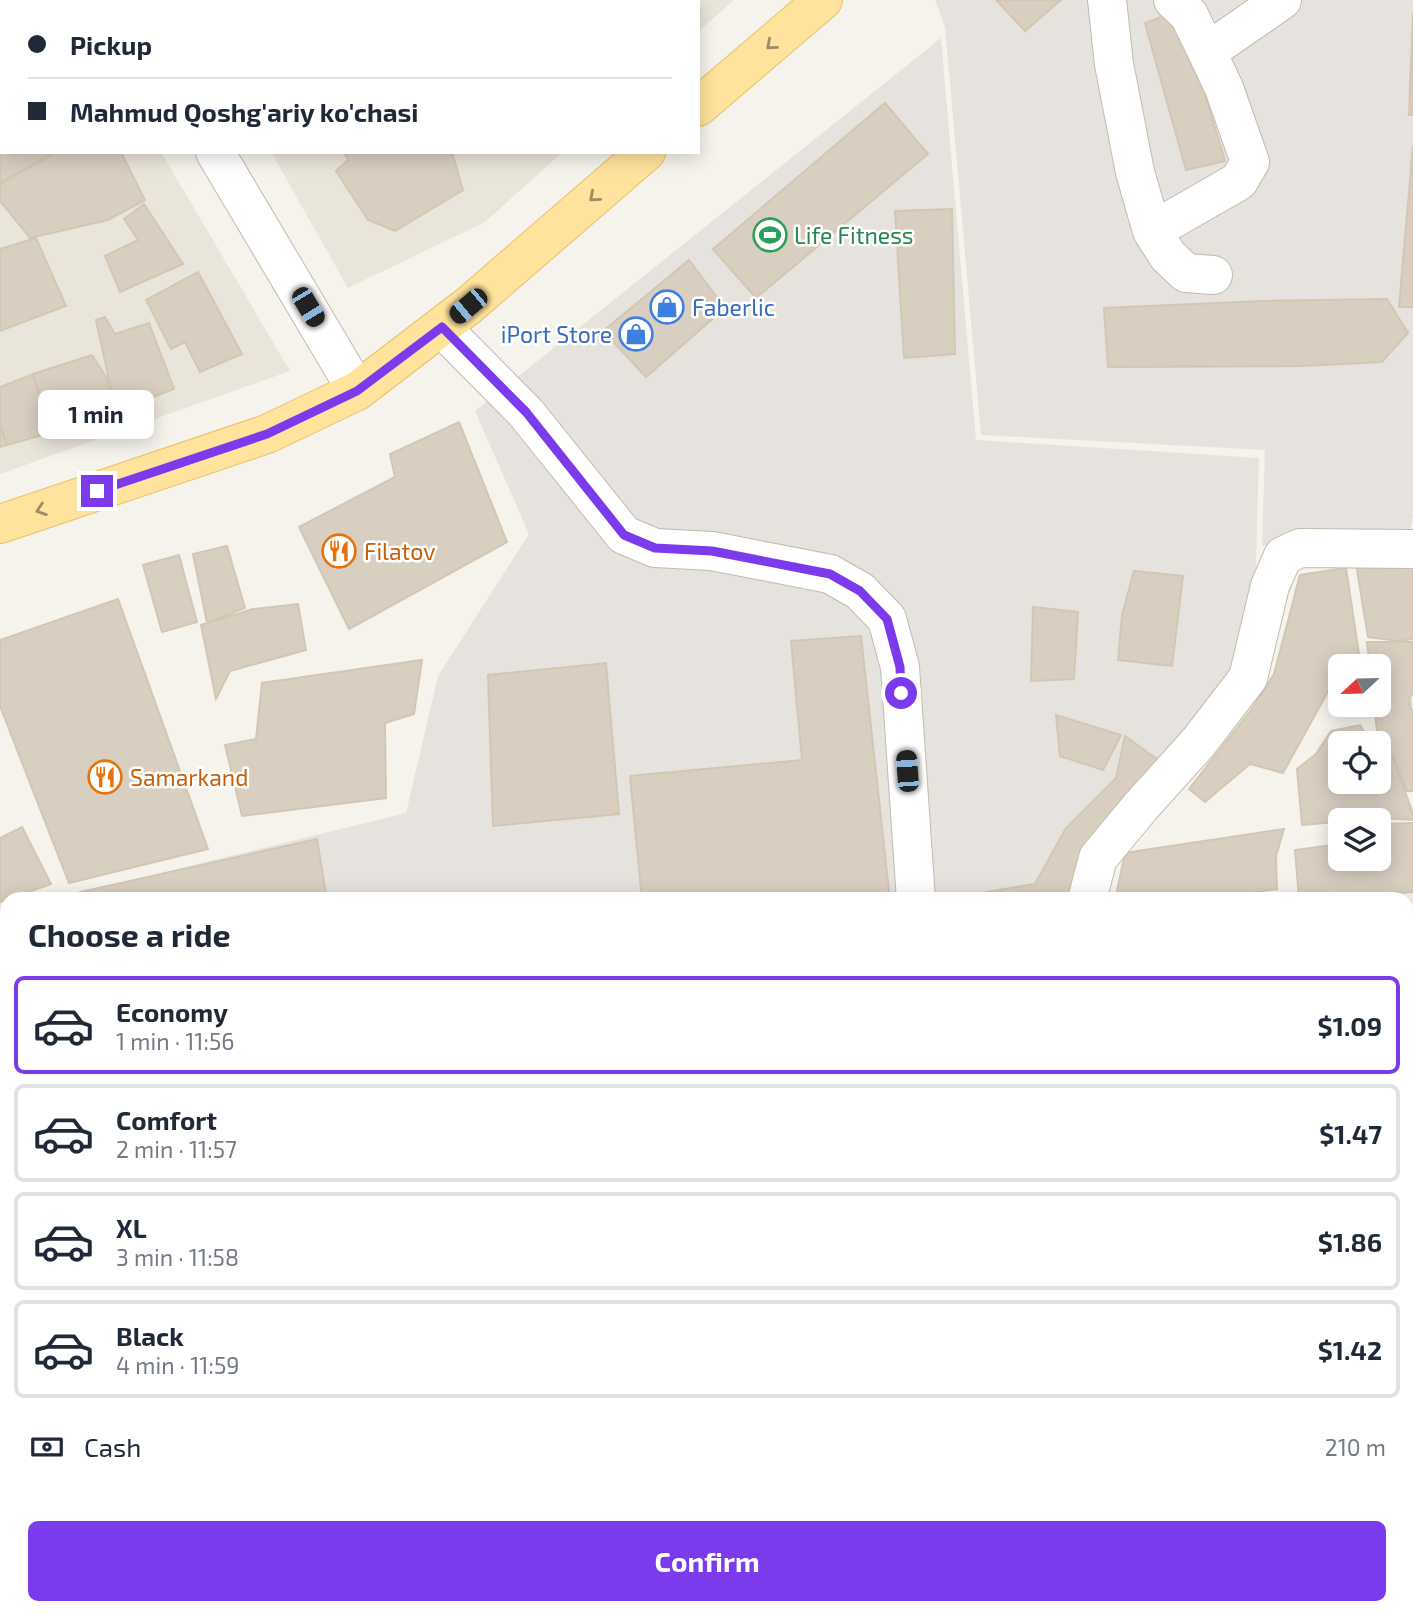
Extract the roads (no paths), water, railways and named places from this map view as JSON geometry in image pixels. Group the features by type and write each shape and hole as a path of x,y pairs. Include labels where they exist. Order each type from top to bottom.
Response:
{"main road":[{"path":"700,105 823,0"},
{"path":"0,524 267,434 357,391 442,327 644,154"}],"street":[{"path":"1107,0 1114,64 1135,172 1152,232 1168,256 1186,273 1213,275"},
{"path":"1152,232 1240,181 1250,162 1224,88 1207,52 1189,15 1173,0"},
{"path":"1207,52 1282,0"},
{"path":"216,154 357,391"},
{"path":"442,327 526,412 624,535 655,548 712,551 830,574 860,591 887,619 900,667 915,892"},
{"path":"1089,892 1098,858 1198,743 1248,678 1270,586 1283,556 1300,548 1413,549"}],"place":[{"name":"Life Fitness","path":"770,235"},
{"name":"Faberlic","path":"667,307"},
{"name":"iPort Store","path":"636,334"},
{"name":"Filatov","path":"339,551"},
{"name":"Samarkand","path":"105,777"}]}
